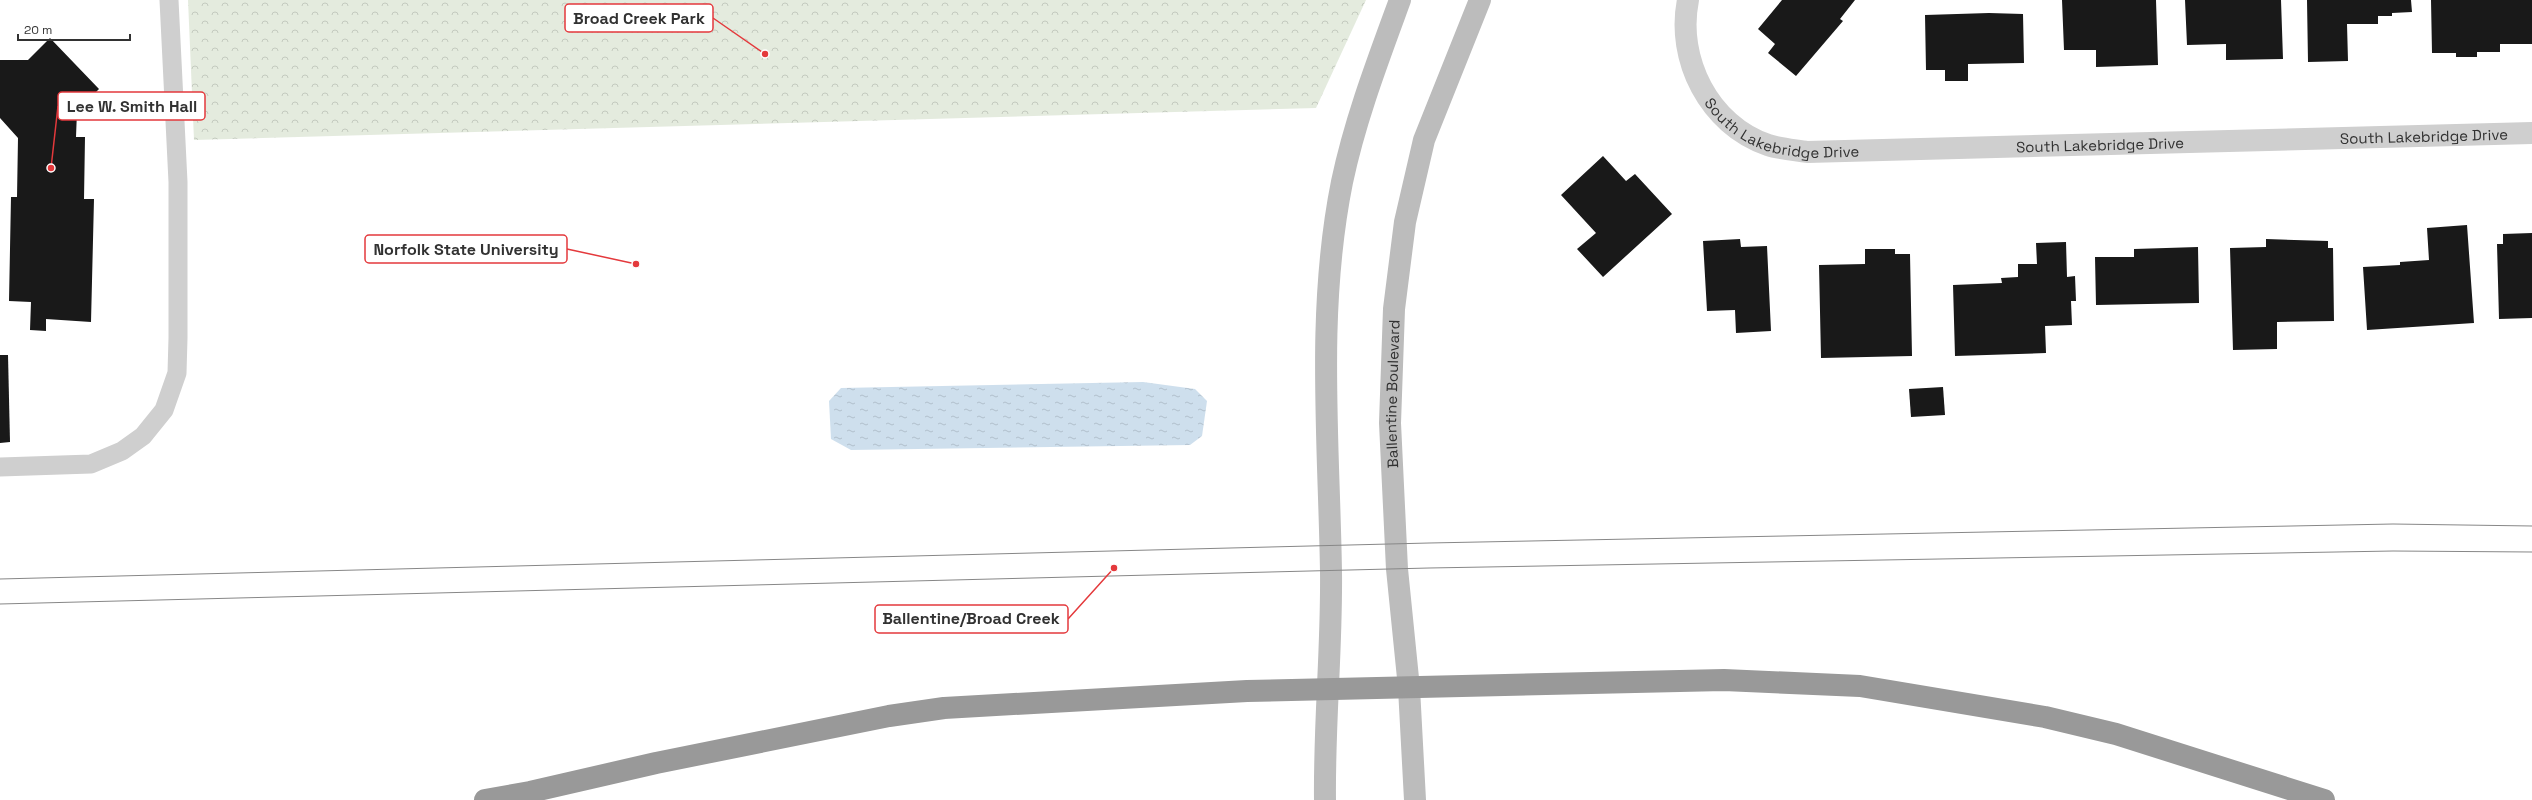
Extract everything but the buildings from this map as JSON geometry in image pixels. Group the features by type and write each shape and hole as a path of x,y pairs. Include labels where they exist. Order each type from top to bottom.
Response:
{"highway":[{"path":"485,800 530,792 656,763 889,716 944,708 1247,691 1724,680 1860,686 2045,717 2116,734 2324,800"}],"main road":[{"path":"1325,800 1326,689 1331,605 1326,388 1326,309 1330,267 1342,180 1367,90 1400,0"},
{"name":"Ballentine Boulevard","path":"1415,800 1409,688 1397,569 1390,423 1391,360 1398,267 1413,179 1424,140 1457,52 1480,0"}],"street":[{"name":"South Lakebridge Drive","path":"1688,0 1684,16 1687,52 1696,79 1714,107 1738,130 1768,145 1807,152 2532,133"}],"lane":[{"path":"0,467 91,464 122,451 143,436 164,410 177,373 178,338 178,182 169,0"}],"green space":[{"path":"188,0 1366,0 1316,108 194,140"}],"water":[{"path":"1143,382 1195,389 1207,401 1202,436 1190,445 851,450 831,439 829,401 841,388"}],"tram line":[{"path":"0,579 1429,543 2393,524 2532,526"},
{"path":"0,604 1429,568 2393,551 2532,552"}],"place":[{"name":"Broad Creek Park","path":"765,54"},
{"name":"Lee W. Smith Hall","path":"51,168"},
{"name":"Norfolk State University","path":"636,264"},
{"name":"Ballentine/Broad Creek","path":"1114,568"}]}
